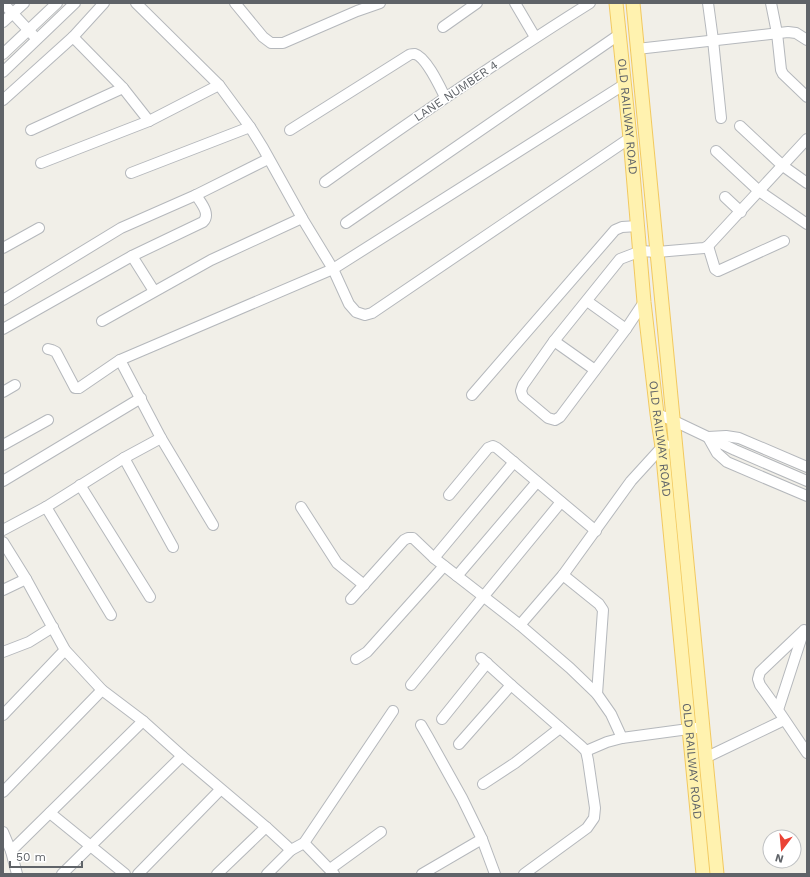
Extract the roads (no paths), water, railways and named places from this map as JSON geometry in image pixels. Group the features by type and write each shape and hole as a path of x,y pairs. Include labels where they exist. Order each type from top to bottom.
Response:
{"main road":[{"name":"OLD RAILWAY ROAD","path":"616,3 641,251 644,302 695,728 705,758 717,874"},
{"name":"OLD RAILWAY ROAD","path":"633,3 674,441 695,728 703,874"}],"street":[{"path":"3,3 37,39"},
{"path":"3,22 24,3"},
{"path":"3,54 57,3"},
{"path":"3,72 75,3"},
{"path":"3,100 73,36 104,3"},
{"path":"136,3 219,85 250,127 333,269 349,304 356,312 365,315 372,313 630,138"},
{"path":"235,3 262,37 271,43 283,43 357,7 380,3"},
{"path":"443,27 477,3"},
{"path":"515,3 535,38"},
{"name":"LANE NUMBER 4","path":"325,182 446,97 590,3"},
{"path":"708,3 721,118"},
{"path":"771,3 777,34 781,70 783,74 807,98"},
{"path":"637,49 792,32 807,40"},
{"path":"346,223 620,34"},
{"path":"73,36 123,88 149,121"},
{"path":"807,43 804,46 807,48"},
{"path":"290,130 409,55 415,54 428,66 446,97"},
{"path":"48,349 56,352 76,388 79,388 120,360 333,269 625,84"},
{"path":"40,163 149,121 219,85"},
{"path":"31,130 123,88"},
{"path":"740,126 782,166 807,183"},
{"path":"132,173 250,127"},
{"path":"644,302 626,329 560,417 555,420 548,418 523,397 521,392 523,385 554,341 620,259 641,251 657,252 704,248 708,246 806,140"},
{"path":"716,151 759,191 807,224"},
{"path":"3,300 121,228 196,196 268,158"},
{"path":"3,329 132,256 205,220 206,214 196,196"},
{"path":"726,197 741,212"},
{"path":"102,321 212,260 302,218"},
{"path":"472,395 616,230 622,227 638,226"},
{"path":"3,248 39,228"},
{"path":"708,246 714,269 718,271 784,242"},
{"path":"132,256 154,291"},
{"path":"587,301 626,329"},
{"path":"554,341 595,370"},
{"path":"120,360 161,438 213,525"},
{"path":"3,392 15,385"},
{"path":"3,481 141,398"},
{"path":"657,414 807,481"},
{"path":"3,445 48,420"},
{"path":"708,437 726,436 739,438 807,467"},
{"path":"708,437 717,453 727,462 807,496"},
{"path":"3,530 46,507 124,458 161,438"},
{"path":"520,625 563,576 631,482 662,448 674,441"},
{"path":"448,495 488,448 493,446 498,448 596,531"},
{"path":"124,458 173,547"},
{"path":"434,558 514,462"},
{"path":"457,576 537,482"},
{"path":"80,485 150,597"},
{"path":"411,685 561,502"},
{"path":"46,507 111,615"},
{"path":"300,507 337,563 364,584"},
{"path":"352,599 404,540 413,538 418,541 434,558 520,625 570,668 597,694 611,714 622,738"},
{"path":"3,542 26,579 65,650 102,690 143,721 220,790 291,850"},
{"path":"356,659 367,652 444,566"},
{"path":"563,576 599,604 603,610 597,694"},
{"path":"3,590 26,579"},
{"path":"3,652 29,642 53,627"},
{"path":"778,710 805,629"},
{"path":"805,629 760,672 758,678 760,685 807,753"},
{"path":"3,715 65,650"},
{"path":"442,719 484,661 586,751 595,808 594,818 587,828 524,874"},
{"path":"460,744 511,685"},
{"path":"3,792 102,690"},
{"path":"267,874 291,850 304,843 393,711"},
{"path":"705,758 784,720"},
{"path":"11,851 143,721"},
{"path":"421,725 462,798 482,839 495,874"},
{"path":"483,784 515,764 560,728"},
{"path":"586,751 607,742 622,738 695,728"},
{"path":"62,874 182,756"},
{"path":"138,874 220,790"},
{"path":"50,813 125,874"},
{"path":"217,874 266,828"},
{"path":"3,832 11,851 17,874"},
{"path":"304,843 332,872 381,832"},
{"path":"422,874 482,839"}]}
